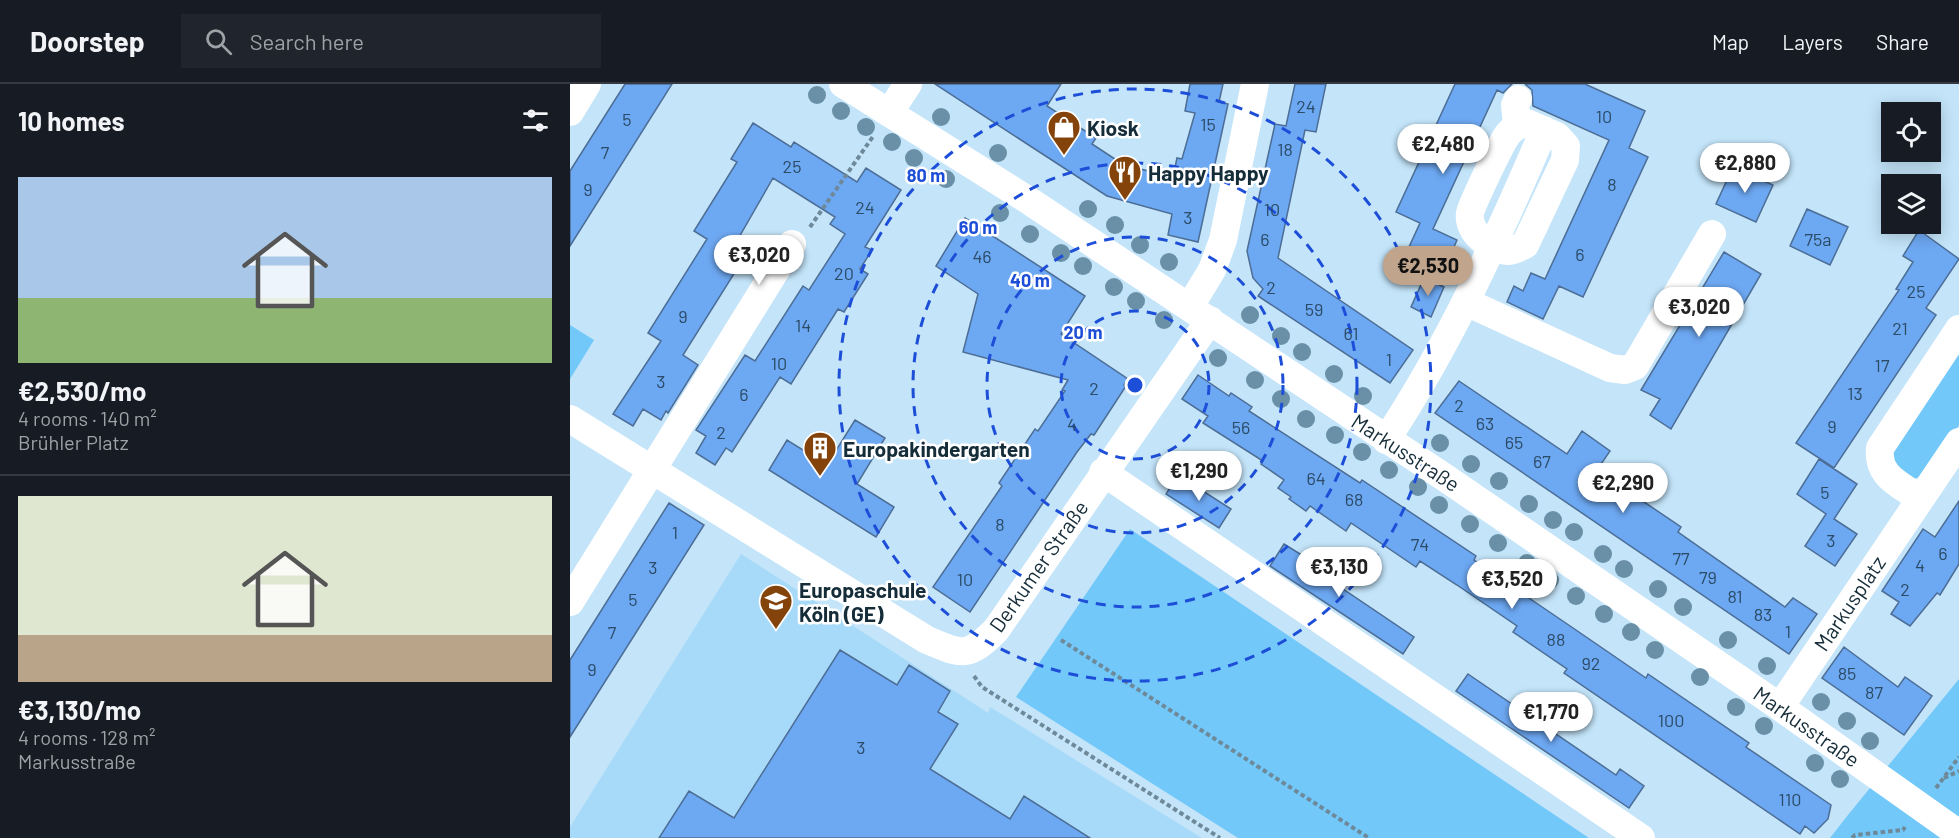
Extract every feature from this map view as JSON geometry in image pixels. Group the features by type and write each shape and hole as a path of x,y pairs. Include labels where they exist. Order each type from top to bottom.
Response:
{"street":[{"path":"570,112 587,84"},
{"name":"Markusstraße","path":"843,84 1200,313 1780,707 1959,834"},
{"path":"889,113 908,84"},
{"name":"Derkumer Straße","path":"965,653 979,647 996,630 1103,472 1200,313 1223,240 1255,84"},
{"path":"1526,118 1557,136 1566,146 1565,160 1526,245 1510,251 1494,248 1472,228 1470,212 1506,136 1526,118"},
{"path":"1466,303 1610,368 1625,370 1635,366 1712,234"},
{"path":"570,602 792,244"},
{"path":"1386,440 1466,303 1494,248"},
{"path":"1919,498 1884,472 1878,462 1880,448 1959,329"},
{"path":"570,420 927,640 952,651 965,653"},
{"name":"Markusplatz","path":"1780,707 1919,498 1959,442"},
{"path":"1103,472 1641,838"}],"path":[{"path":"792,244 815,221 889,113"},
{"path":"1061,640 1369,838"},
{"path":"965,653 972,672 982,687 1220,838"},
{"path":"1959,758 1944,778 1959,771"},
{"path":"1852,838 1855,835 1883,831 1878,838"}],"shaded area":[{"path":"570,325 594,340 570,379"},
{"path":"1959,350 1959,425 1925,476 1912,479 1891,464 1890,452"},
{"path":"1130,529 1589,838 1238,838 1016,697"},
{"name":"Europaschule Köln (GE)","path":"741,554 988,713 990,707 1202,838 570,838 570,827"},
{"path":"1959,679 1959,838 1830,838 1848,815"}],"building":[{"path":"625,84 672,84 570,246 570,171"},
{"path":"935,84 1061,84 1047,106 1096,138 1092,144 1124,165 1173,177 1177,158 1182,159 1195,113 1185,111 1190,84 1223,84 1219,102 1228,104 1198,242 1168,235 1172,214 1107,196"},
{"path":"1295,84 1326,84 1316,132 1305,130 1278,258 1413,350 1390,383 1258,296 1263,289 1253,278 1247,251 1275,124 1286,126"},
{"path":"1455,84 1512,84 1503,93 1497,90 1433,229 1457,240 1438,283 1413,272 1416,266 1403,260 1420,223 1396,212"},
{"path":"1525,84 1585,84 1645,111 1629,148 1648,157 1583,297 1559,286 1543,319 1507,302 1514,286 1523,291 1531,273 1545,279 1609,140 1533,106 1532,90"},
{"path":"753,123 791,147 794,142 857,182 866,168 901,190 865,247 872,250 860,269 868,274 844,312 838,309 791,384 780,377 732,452 726,448 715,465 696,453 706,436 696,430 745,355 755,361 803,286 809,290 845,234 830,224 835,217 773,178 730,253 742,261 683,355 698,365 668,413 666,411 661,420 643,409 633,426 613,414 661,341 648,333 707,239 694,231 737,162 731,159"},
{"path":"1733,167 1773,185 1756,222 1716,204"},
{"path":"1807,209 1848,227 1830,265 1790,246"},
{"path":"965,218 1085,296 1061,334 1128,379 1124,385 1126,386 1094,435 1091,434 1077,452 970,612 933,587 1002,486 999,483 1035,429 1038,431 1065,391 1062,390 1068,380 963,352 978,294 936,266"},
{"path":"1917,234 1925,234 1959,259 1926,308 1936,315 1834,468 1796,443 1899,290 1896,289 1913,262 1903,256"},
{"path":"1724,252 1761,274 1671,429 1650,415 1660,399 1641,390"},
{"path":"1424,278 1444,287 1431,317 1411,307"},
{"path":"1198,375 1229,396 1231,393 1252,407 1249,411 1360,483 1362,480 1476,556 1474,560 1506,582 1508,578 1529,593 1526,596 1646,678 1648,674 1749,743 1746,747 1831,805 1828,819 1814,833 1805,826 1800,834 1564,673 1567,669 1513,632 1517,626 1457,585 1420,561 1416,567 1351,523 1346,531 1310,506 1306,511 1278,488 1284,480 1261,464 1263,461 1203,423 1208,416 1182,399"},
{"path":"1459,381 1567,454 1582,431 1610,451 1597,470 1681,527 1678,532 1785,607 1793,598 1817,614 1789,654 1435,413"},
{"name":"Europakindergarten","path":"855,420 885,438 857,484 894,507 876,537 769,470 787,440 827,465"},
{"path":"1819,459 1857,484 1834,519 1857,534 1835,566 1805,546 1826,514 1797,494"},
{"path":"1178,475 1231,509 1219,528 1166,494"},
{"path":"1959,501 1959,564 1940,595 1937,593 1910,626 1891,614 1899,602 1882,591 1923,529 1935,537"},
{"path":"669,503 704,525 570,737 570,660"},
{"path":"1284,544 1321,567 1318,572 1414,637 1403,654 1270,566"},
{"path":"1844,647 1898,687 1905,677 1932,696 1904,735 1822,678"},
{"path":"840,650 897,685 909,665 950,691 938,712 958,724 930,769 1010,819 1024,796 1090,838 659,838 689,791 734,818"},
{"path":"1468,674 1616,775 1620,769 1644,786 1629,808 1456,691"}],"place":[{"name":"Kiosk","path":"1064,156"},
{"name":"Happy Happy","path":"1125,201"},
{"name":"Europakindergarten","path":"820,477"},
{"name":"Europaschule Köln (GE)","path":"776,630"}]}
